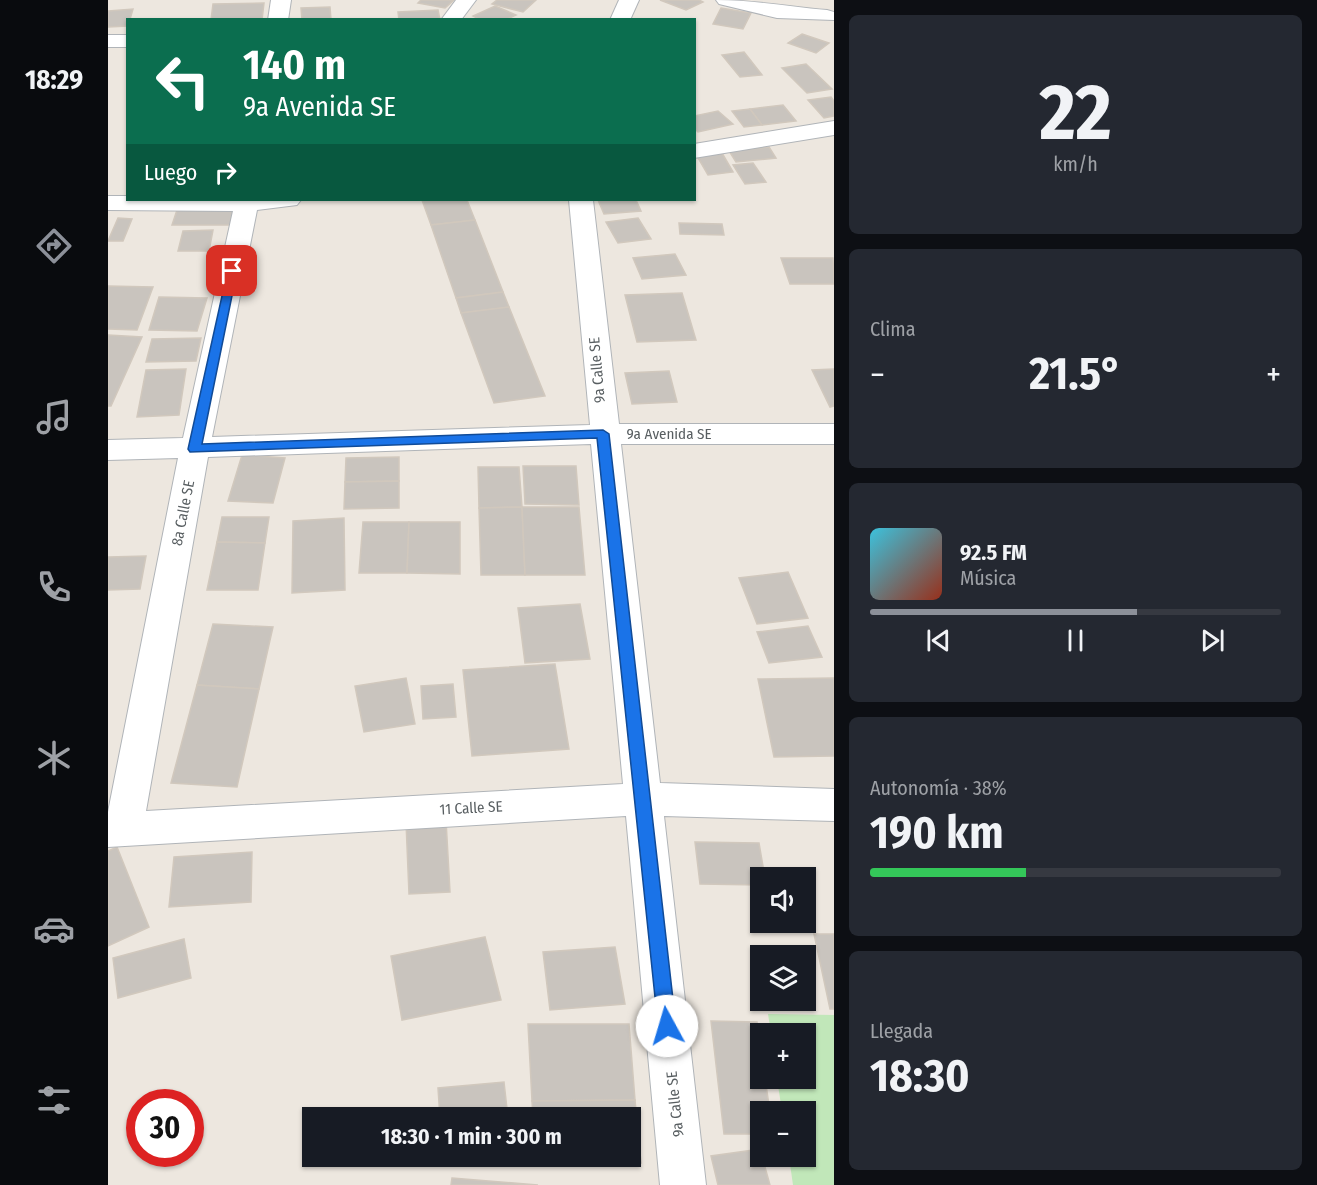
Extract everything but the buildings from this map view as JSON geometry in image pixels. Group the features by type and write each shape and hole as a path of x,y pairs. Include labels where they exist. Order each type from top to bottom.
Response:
{"street":[{"path":"278,18 281,0"},
{"path":"452,18 466,0"},
{"path":"621,18 629,0"},
{"path":"726,0 777,12 830,19"},
{"path":"808,0 830,19"},
{"path":"108,41 126,41"},
{"path":"696,151 834,128"},
{"path":"108,203 268,201"},
{"name":"9a Calle SE","path":"580,201 683,1185"},
{"name":"8a Calle SE","path":"116,829 246,202"},
{"name":"9a Avenida SE","path":"108,450 195,449 603,434 834,434"},
{"name":"11 Calle SE","path":"116,829 644,799 834,805"}],"green space":[{"path":"768,1014 834,1015 834,1185 793,1185 790,1167 816,1167 816,1101 780,1101 779,1089 816,1089 816,1023 769,1023"}],"route":[{"path":"232,271 195,449 603,434 667,1026"}]}
